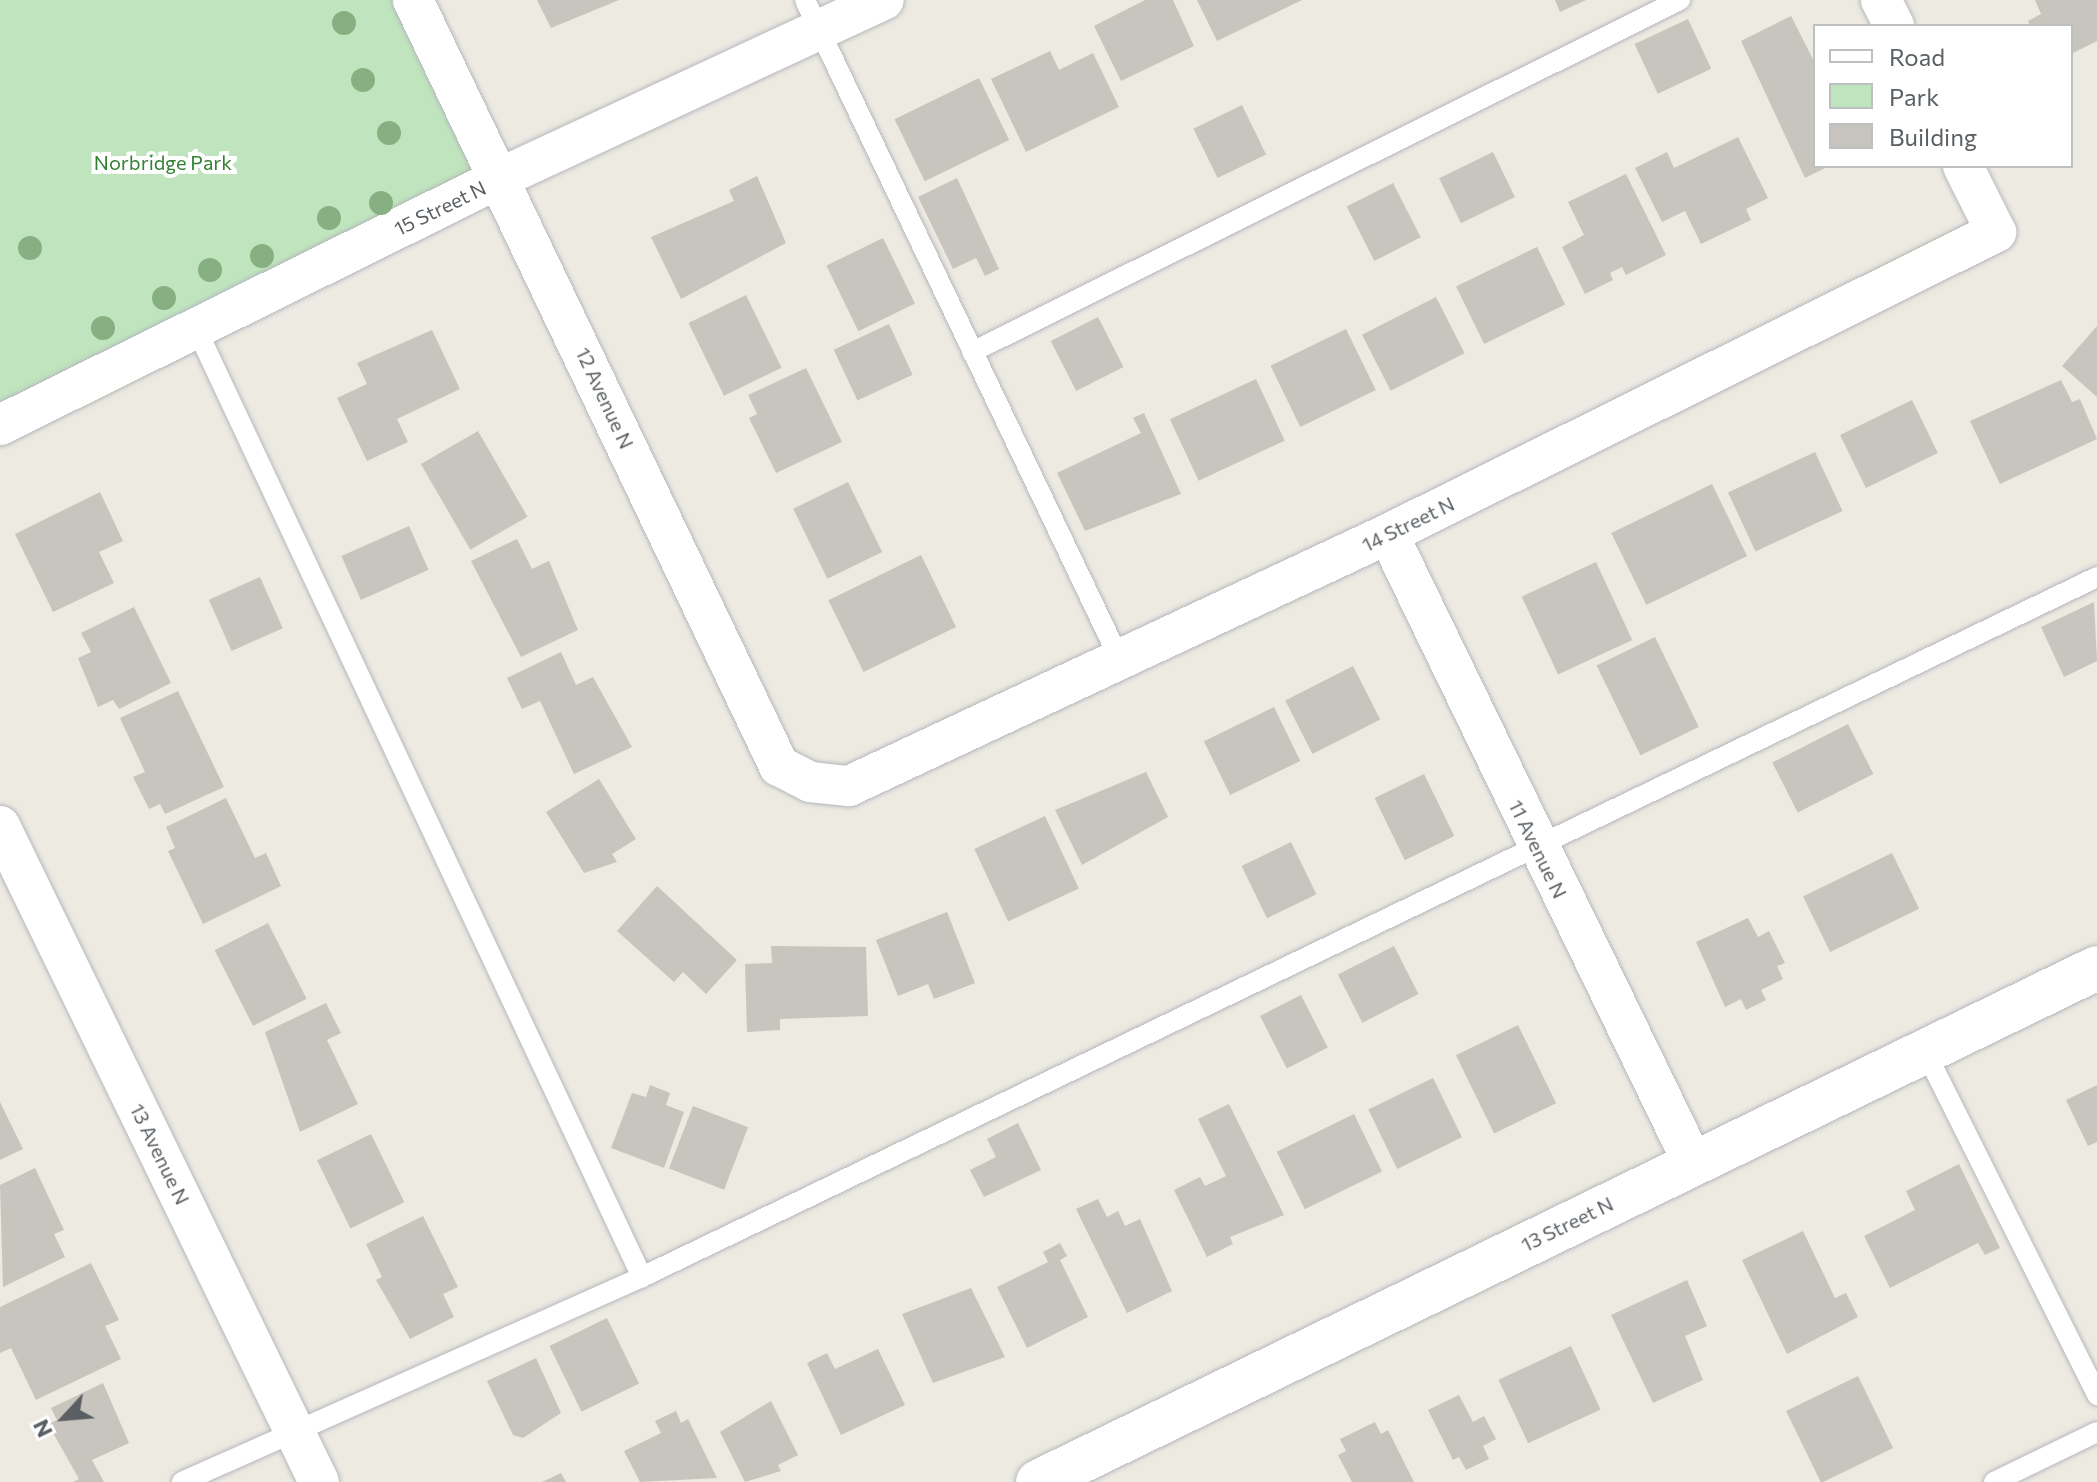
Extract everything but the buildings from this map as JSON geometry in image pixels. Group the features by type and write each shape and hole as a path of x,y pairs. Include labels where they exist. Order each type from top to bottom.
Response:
{"street":[{"name":"12 Avenue N","path":"413,0 779,766 810,782"},
{"name":"15 Street N","path":"0,425 500,178 813,15 884,0"},
{"path":"1881,0 1893,24"},
{"name":"14 Street N","path":"810,782 849,786 1388,534 1996,232 1964,168"},
{"name":"11 Avenue N","path":"1388,534 1536,845 1693,1163"},
{"name":"13 Avenue N","path":"0,826 319,1482"},
{"name":"13 Street N","path":"1038,1482 2097,968"}],"lane":[{"path":"972,352 1680,0"},
{"path":"813,15 1120,660"},
{"path":"196,328 642,1277"},
{"path":"182,1482 293,1429 642,1277 2097,577"},
{"path":"1925,1051 2097,1395"},
{"path":"1994,1482 2097,1432"}],"green space":[{"name":"Norbridge Park","path":"0,0 413,0 500,178 0,425"}]}
